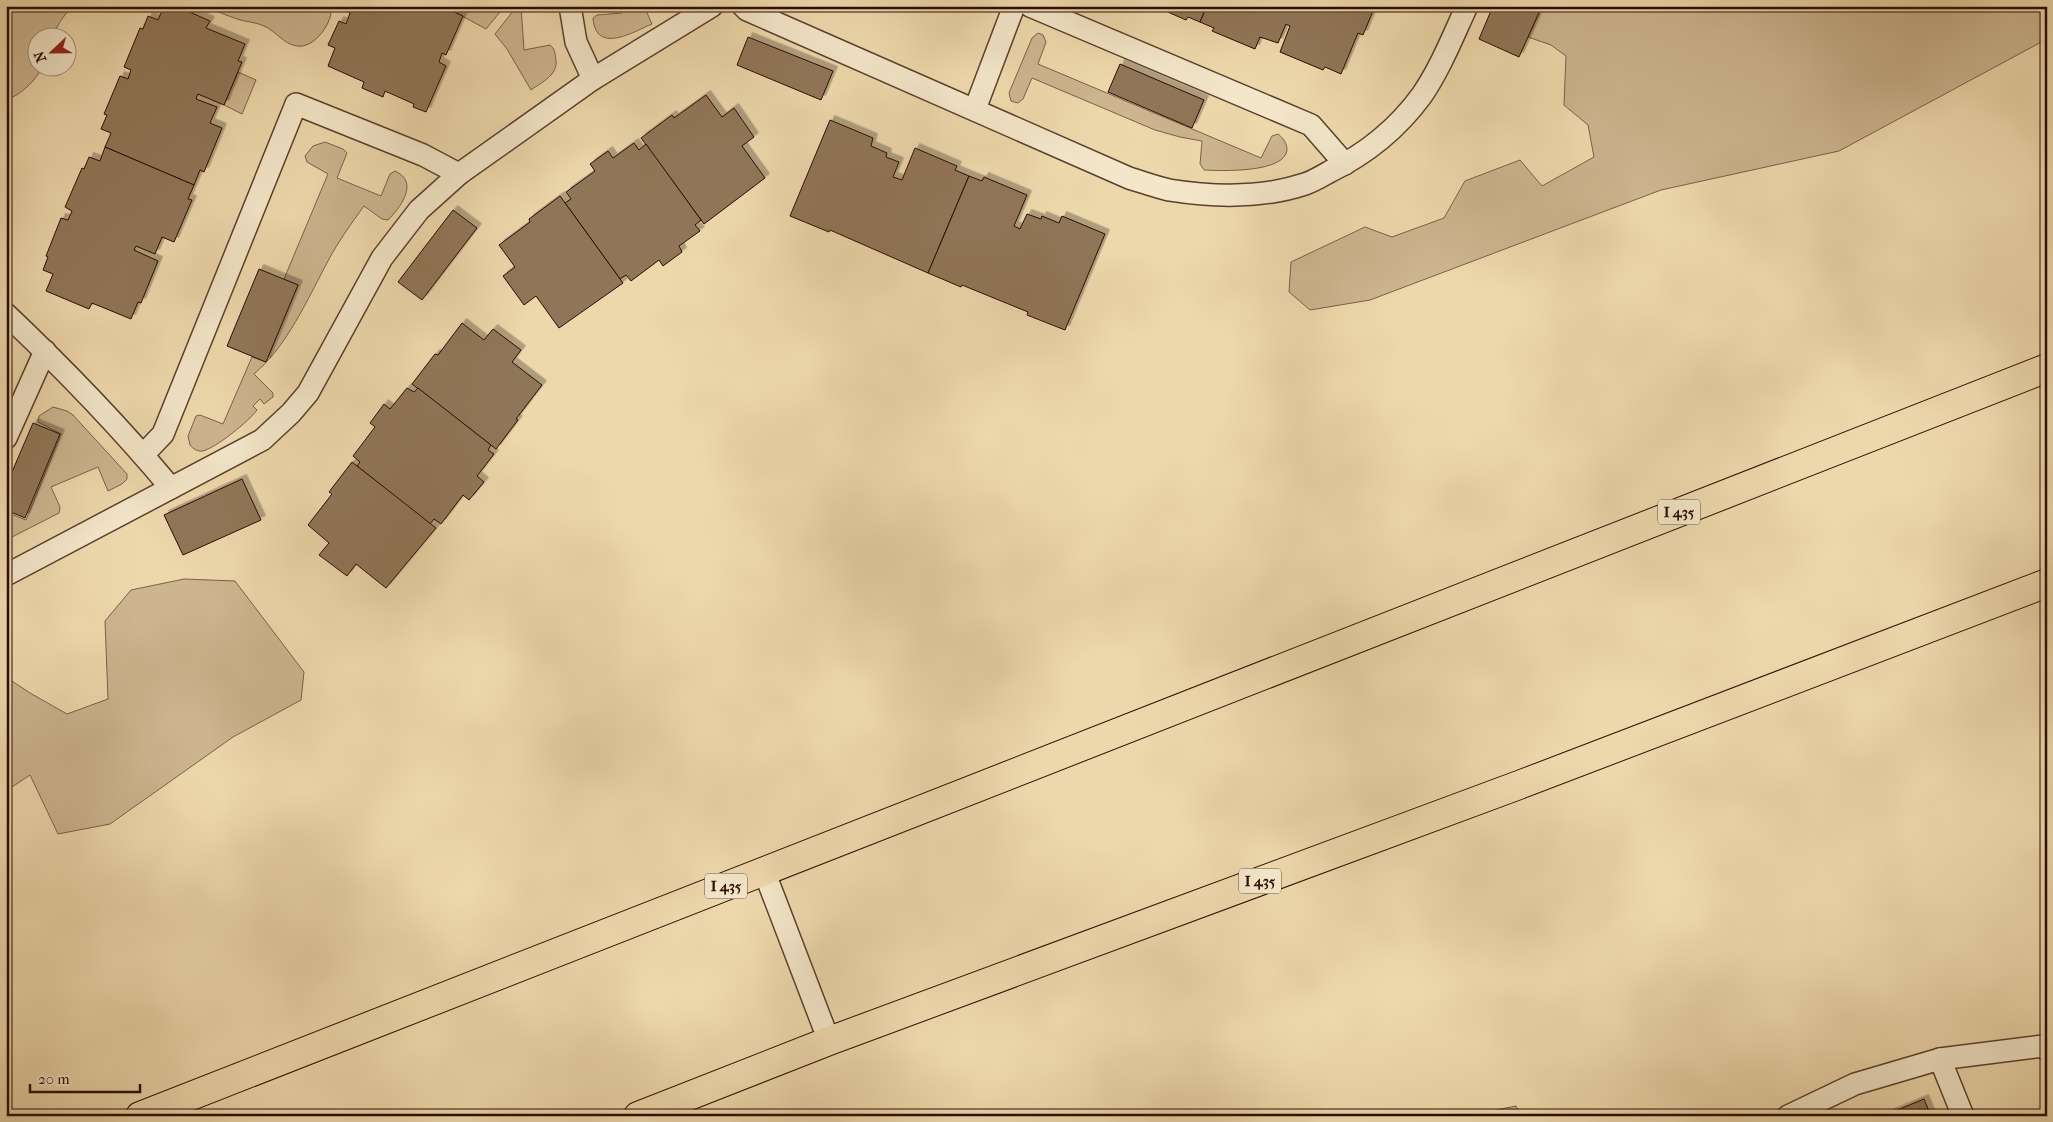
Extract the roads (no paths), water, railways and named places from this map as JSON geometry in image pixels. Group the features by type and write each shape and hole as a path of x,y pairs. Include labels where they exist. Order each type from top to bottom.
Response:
{"highway":[{"name":"I 435","path":"140,1116 2047,368"},
{"name":"I 435","path":"638,1116 829,1041 1519,785 2047,583"}],"lane":[{"path":"570,6 576,42 593,79"},
{"path":"6,575 262,440 291,414 308,393 382,258 419,210 459,174 593,79 712,6"},
{"path":"743,6 748,10 1129,178 1168,190 1218,195 1268,192 1307,184 1372,147 1403,117 1421,96 1438,69 1467,6"},
{"path":"975,109 1014,6"},
{"path":"1030,6 1311,125 1345,164"},
{"path":"143,455 163,434 296,104 423,155 459,174"},
{"path":"6,314 45,351 143,455 171,488"},
{"path":"6,438 45,351"},
{"path":"764,871 829,1041"},
{"path":"1788,1116 1855,1084 1940,1059 2043,1046 2047,1050"},
{"path":"1940,1059 1963,1116"}]}
